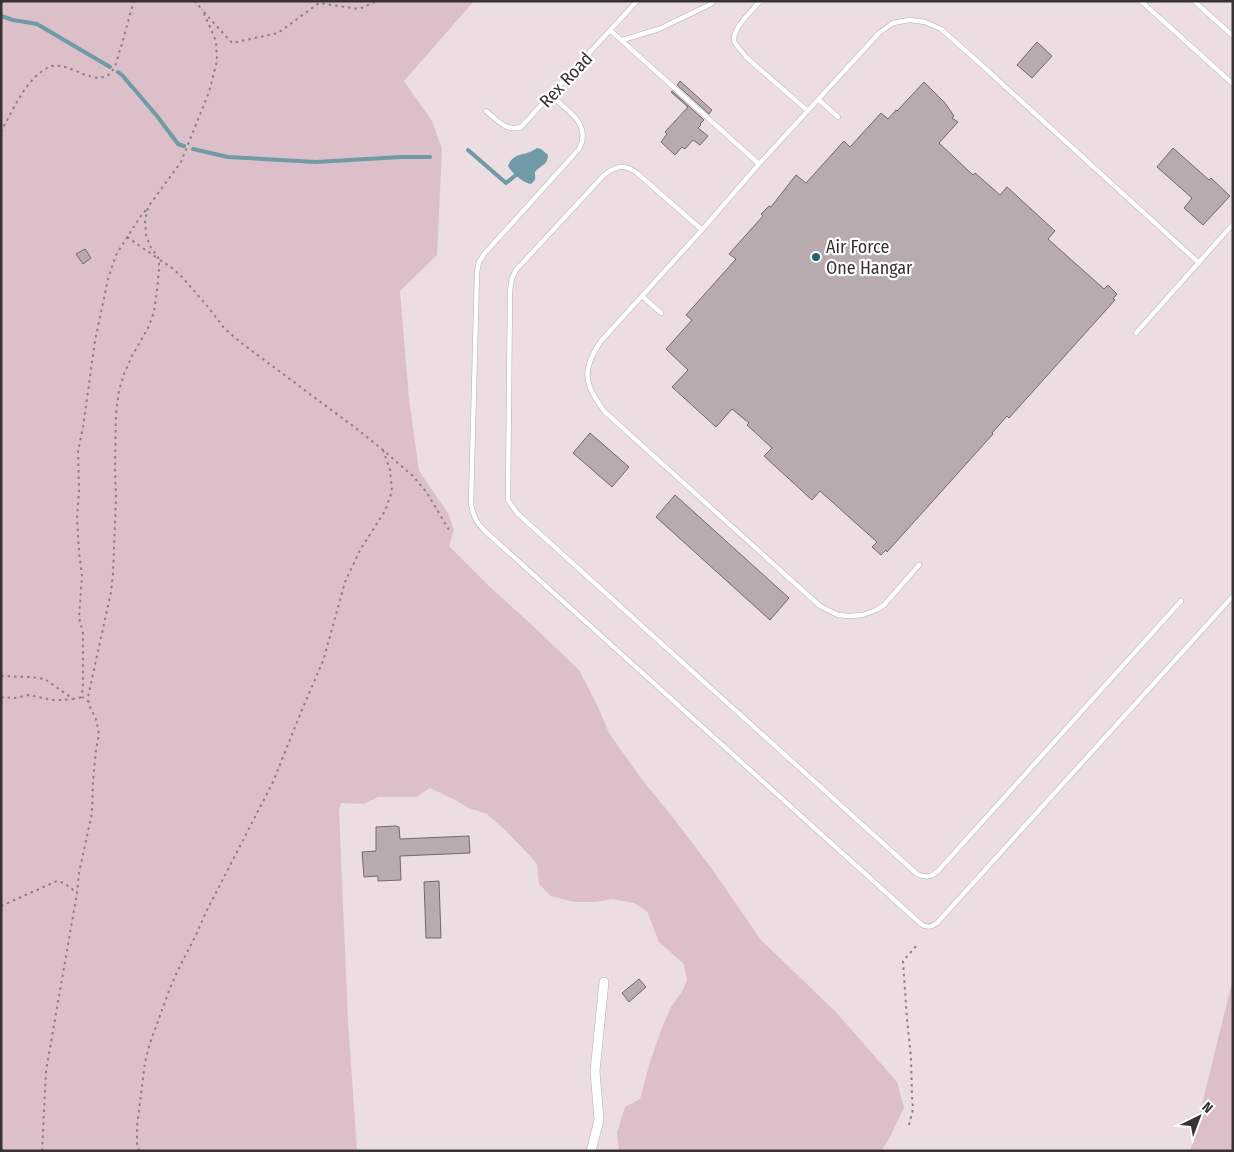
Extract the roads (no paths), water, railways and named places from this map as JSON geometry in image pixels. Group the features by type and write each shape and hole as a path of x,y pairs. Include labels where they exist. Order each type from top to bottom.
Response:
{"street":[{"path":"591,1151 599,1120 595,1071 604,982"}],"lane":[{"name":"Rex Road","path":"486,111 508,128 515,129 521,127 637,1"},
{"path":"622,40 659,29 714,1"},
{"path":"760,1 739,25 734,40 746,57 808,111"},
{"path":"1141,1 1233,84"},
{"path":"1194,1 1233,36"},
{"path":"919,565 884,604 876,610 863,615 838,616 820,606 604,412 593,397 588,383 588,368 593,353 601,341 879,33 892,23 909,20 925,22 941,30 1199,263"},
{"path":"611,30 759,164"},
{"path":"551,96 580,124 584,132 583,141 579,149 485,253 479,262 477,272 471,504 477,524 921,924 928,927 937,923 1233,596"},
{"path":"819,100 838,117"},
{"path":"702,230 637,173 629,168 620,167 612,169 604,175 516,270 512,278 510,290 508,500 517,513 918,874 930,876 938,871 1181,601"},
{"path":"1136,333 1233,224"},
{"path":"642,296 661,313"}],"water":[{"path":"537,148 548,155 545,163 535,172 535,180 531,184 518,177 508,166 513,158"}],"waterway":[{"path":"1,16 37,24 110,67"},
{"path":"118,72 157,116 178,144 184,146"},
{"path":"193,149 228,157 316,162 430,157"},
{"path":"468,150 506,183 516,175"}],"place":[{"name":"Air Force One Hangar","path":"816,257"}]}
